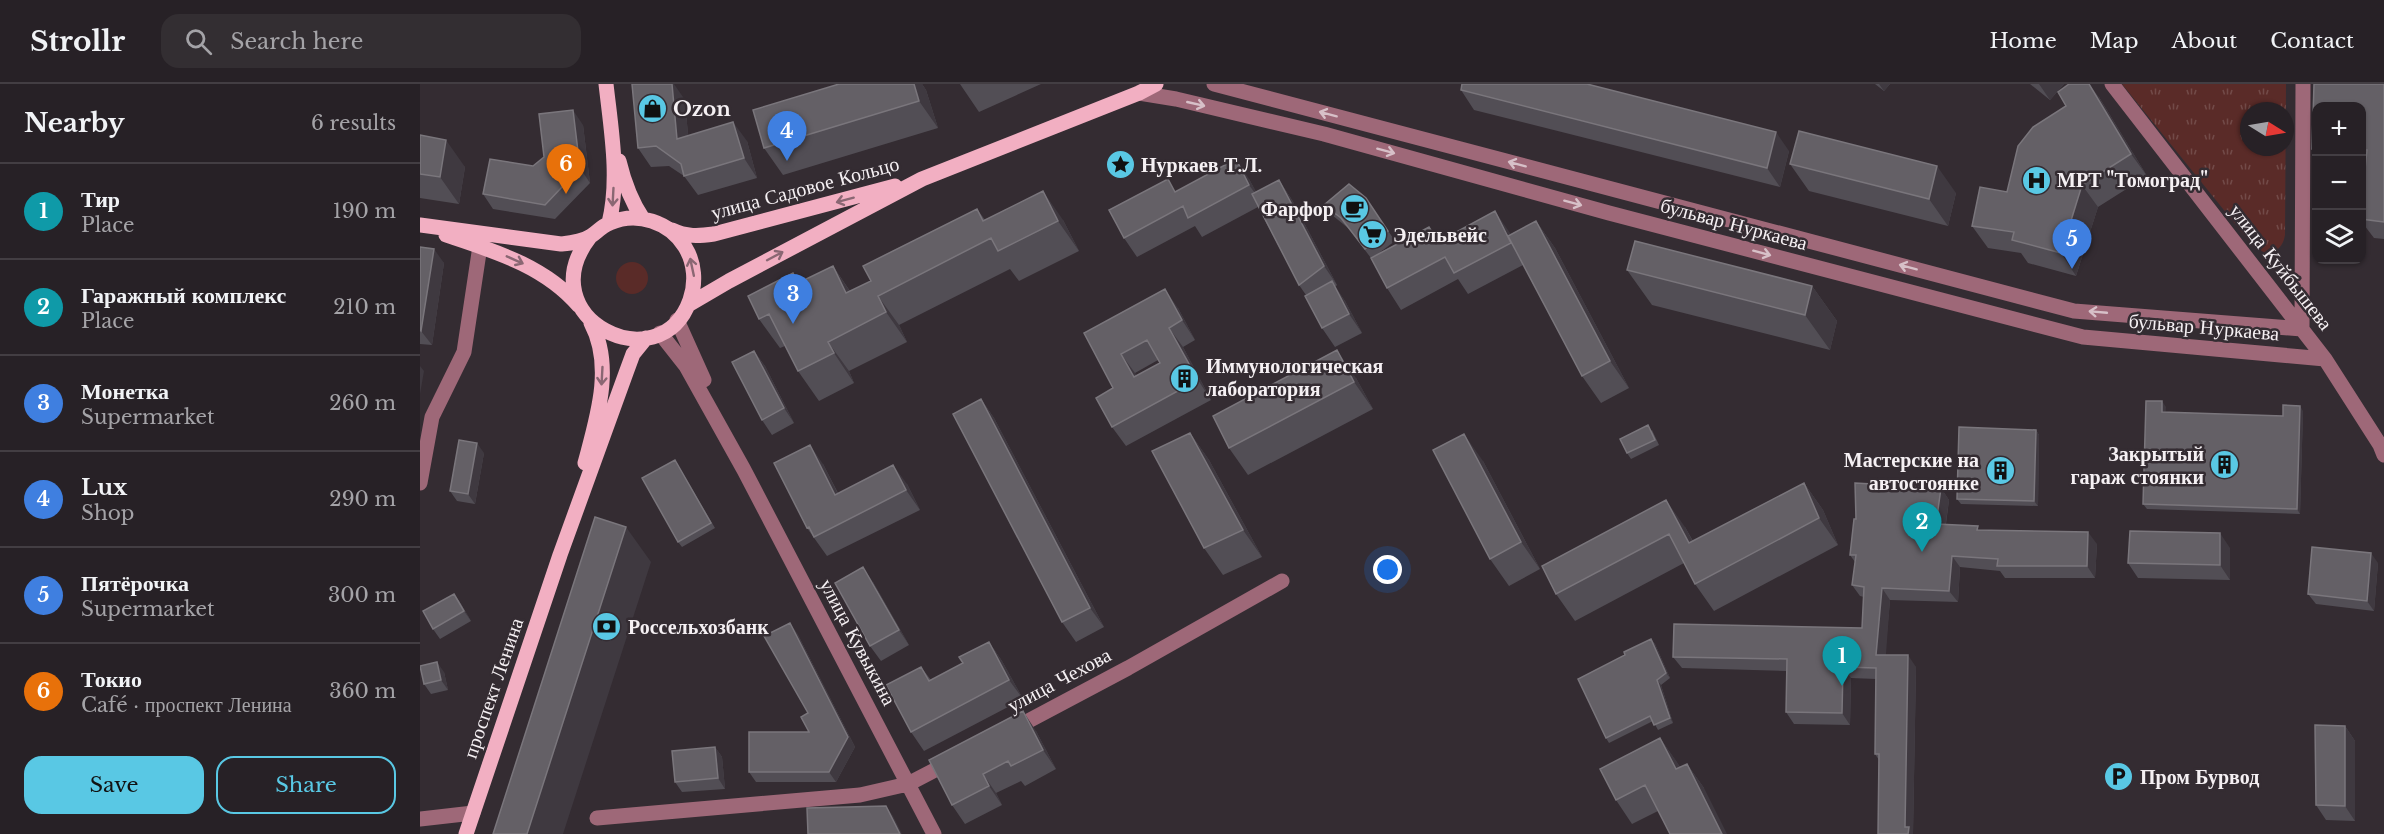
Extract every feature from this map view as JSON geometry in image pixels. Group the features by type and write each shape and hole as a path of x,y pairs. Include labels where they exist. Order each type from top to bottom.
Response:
{"main road":[{"path":"606,84 611,129 613,185 609,223"},
{"name":"улица Садовое Кольцо","path":"688,305 922,179 1139,93 1156,84"},
{"path":"611,129 625,183 643,219"},
{"name":"улица Садовое Кольцо","path":"664,226 681,234 695,236 714,234 922,179"},
{"path":"420,226 520,261 554,283 586,315 599,328 616,336 634,339 653,335 677,320 688,305 693,291 694,276 686,248 664,226 643,219 609,223 590,237 582,247 574,272 576,298 586,315"},
{"path":"420,226 561,244 574,243 590,237"},
{"name":"проспект Ленина","path":"560,555 596,421 602,382 599,338 586,315"},
{"name":"проспект Ленина","path":"466,834 560,555 633,354 653,335"}],"street":[{"name":"бульвар Нуркаева","path":"1214,84 2074,310 2302,329"},
{"name":"улица Куйбышева","path":"2112,84 2325,359 2380,445 2384,455"},
{"path":"2302,84 2302,329"},
{"name":"бульвар Нуркаева","path":"1139,93 1176,99 1324,134 1631,219 2083,337 2325,359"},
{"path":"420,483 432,417 464,352 480,246"},
{"name":"улица Кувыкина","path":"677,320 744,470"},
{"name":"улица Кувыкина","path":"653,335 686,366 744,470 934,834"},
{"name":"улица Чехова","path":"1002,734 1128,668 1282,581"},
{"path":"597,818 860,795 908,784 960,756"},
{"path":"420,819 473,813"}],"green space":[{"path":"2122,84 2286,84 2286,102 2240,102 2240,156 2286,156 2285,235 2279,248 2265,253 2253,246"},
{"path":"632,262 643,267 648,278 643,289 632,294 621,289 616,278 621,267"}],"building":[{"path":"632,84 672,84 677,139 733,122 744,158 684,176 681,164 656,146 638,148"},
{"path":"839,84 914,84 919,101 764,148 753,110"},
{"path":"1462,84 1587,84 1776,132 1767,168 1461,90"},
{"path":"2069,84 2089,84 2131,154 2082,185 2061,253 2012,240 2014,232 1972,226 1980,187 2007,192 2018,146 2033,127 2066,106 2058,92"},
{"path":"2314,84 2384,84 2384,222 2366,220 2366,102 2313,102"},
{"path":"573,110 580,168 545,205 483,194 490,159 533,166 544,157 539,114"},
{"path":"1799,131 1937,166 1929,199 1790,164"},
{"path":"420,135 446,140 440,177 420,174"},
{"path":"1236,159 1249,185 1188,218 1183,206 1124,238 1109,210 1168,179 1175,192"},
{"path":"1279,180 1324,266 1299,285 1252,194"},
{"path":"1349,184 1366,198 1388,231 1365,249 1341,218 1324,205"},
{"path":"1043,191 1058,221 998,251 991,238 878,296 886,312 828,342 834,353 798,371 769,314 759,319 748,296 793,273 798,283 833,266 846,293 871,281 863,266 977,209 983,221"},
{"path":"1495,211 1511,243 1454,273 1445,257 1387,288 1371,258 1429,227 1438,242"},
{"path":"1536,221 1610,361 1582,376 1508,236"},
{"path":"1635,241 1812,286 1805,315 1627,270"},
{"path":"420,247 434,249 421,331 420,330"},
{"path":"1332,281 1349,314 1322,328 1305,296"},
{"path":"1165,289 1182,320 1169,328 1198,380 1112,427 1096,398 1113,388 1084,333","holes":["1147,340 1160,363 1134,377 1121,354"]},
{"path":"1337,350 1354,382 1229,448 1213,416"},
{"path":"754,351 784,408 762,420 732,362"},
{"path":"981,399 1090,608 1062,622 953,414"},
{"name":"Закрытый гараж стоянки","path":"2146,401 2162,401 2162,412 2283,416 2283,405 2300,406 2297,509 2143,504"},
{"path":"1648,425 1655,440 1627,453 1620,439"},
{"name":"Мастерские на автостоянке","path":"1959,427 2036,430 2034,501 1957,499"},
{"path":"1190,433 1243,530 1204,548 1152,451"},
{"path":"1464,434 1521,542 1490,559 1433,450"},
{"path":"459,440 477,443 468,494 450,491"},
{"path":"810,445 835,495 893,465 906,490 814,537 809,527 807,528 774,463"},
{"path":"675,460 711,523 678,542 642,478"},
{"path":"1804,483 1819,518 1695,584 1669,534 1556,594 1542,566 1666,500 1689,543"},
{"path":"1855,483 1941,488 1936,524 1978,526 1977,530 2088,532 2087,566 1997,566 1998,559 1952,556 1949,591 1882,588 1876,655 1908,655 1905,827 1909,827 1908,834 1878,834 1879,754 1875,754 1876,668 1843,667 1842,713 1786,712 1787,659 1673,657 1674,624 1862,628 1864,587 1852,585 1856,555 1850,555 1854,519 1856,519"},
{"path":"595,517 626,527 527,834 493,834"},
{"path":"2130,531 2220,533 2220,565 2128,563"},
{"path":"2312,547 2371,553 2367,601 2308,594"},
{"path":"863,567 899,630 870,646 835,583"},
{"path":"454,594 464,611 433,629 423,611"},
{"path":"790,623 848,737 829,772 749,772 749,732 809,732 801,717 808,713 764,636"},
{"path":"1651,639 1666,673 1657,680 1670,718 1654,725 1650,716 1606,738 1578,679"},
{"path":"989,642 1009,680 911,732 886,685 921,667 929,681 963,663 959,657"},
{"path":"437,662 441,680 424,684 420,666"},
{"path":"1023,711 1043,750 1011,766 1008,761 983,774 989,786 952,805 929,760"},
{"path":"2315,725 2345,726 2345,806 2316,805"},
{"path":"1660,738 1676,769 1687,764 1722,834 1670,834 1645,785 1616,800 1600,769"},
{"path":"715,747 718,778 675,782 672,751"},
{"path":"886,806 900,834 808,834 807,808"}],"place":[{"name":"Ozon","path":"652,109"},
{"name":"Lux","path":"787,161"},
{"name":"Нуркаев Т.Л.","path":"1120,165"},
{"name":"МРТ \"Томоград\"","path":"2036,180"},
{"name":"Токио","path":"566,194"},
{"name":"Фарфор","path":"1355,209"},
{"name":"Эдельвейс","path":"1372,235"},
{"name":"Пятёрочка","path":"2072,269"},
{"name":"Монетка","path":"793,324"},
{"name":"Иммунологическая лаборатория","path":"1185,378"},
{"name":"Закрытый гараж стоянки","path":"2225,465"},
{"name":"Мастерские на автостоянке","path":"2000,471"},
{"name":"Гаражный комплекс","path":"1922,552"},
{"name":"Россельхозбанк","path":"607,627"},
{"name":"Тир","path":"1842,686"},
{"name":"Пром Бурвод","path":"2119,777"}]}
